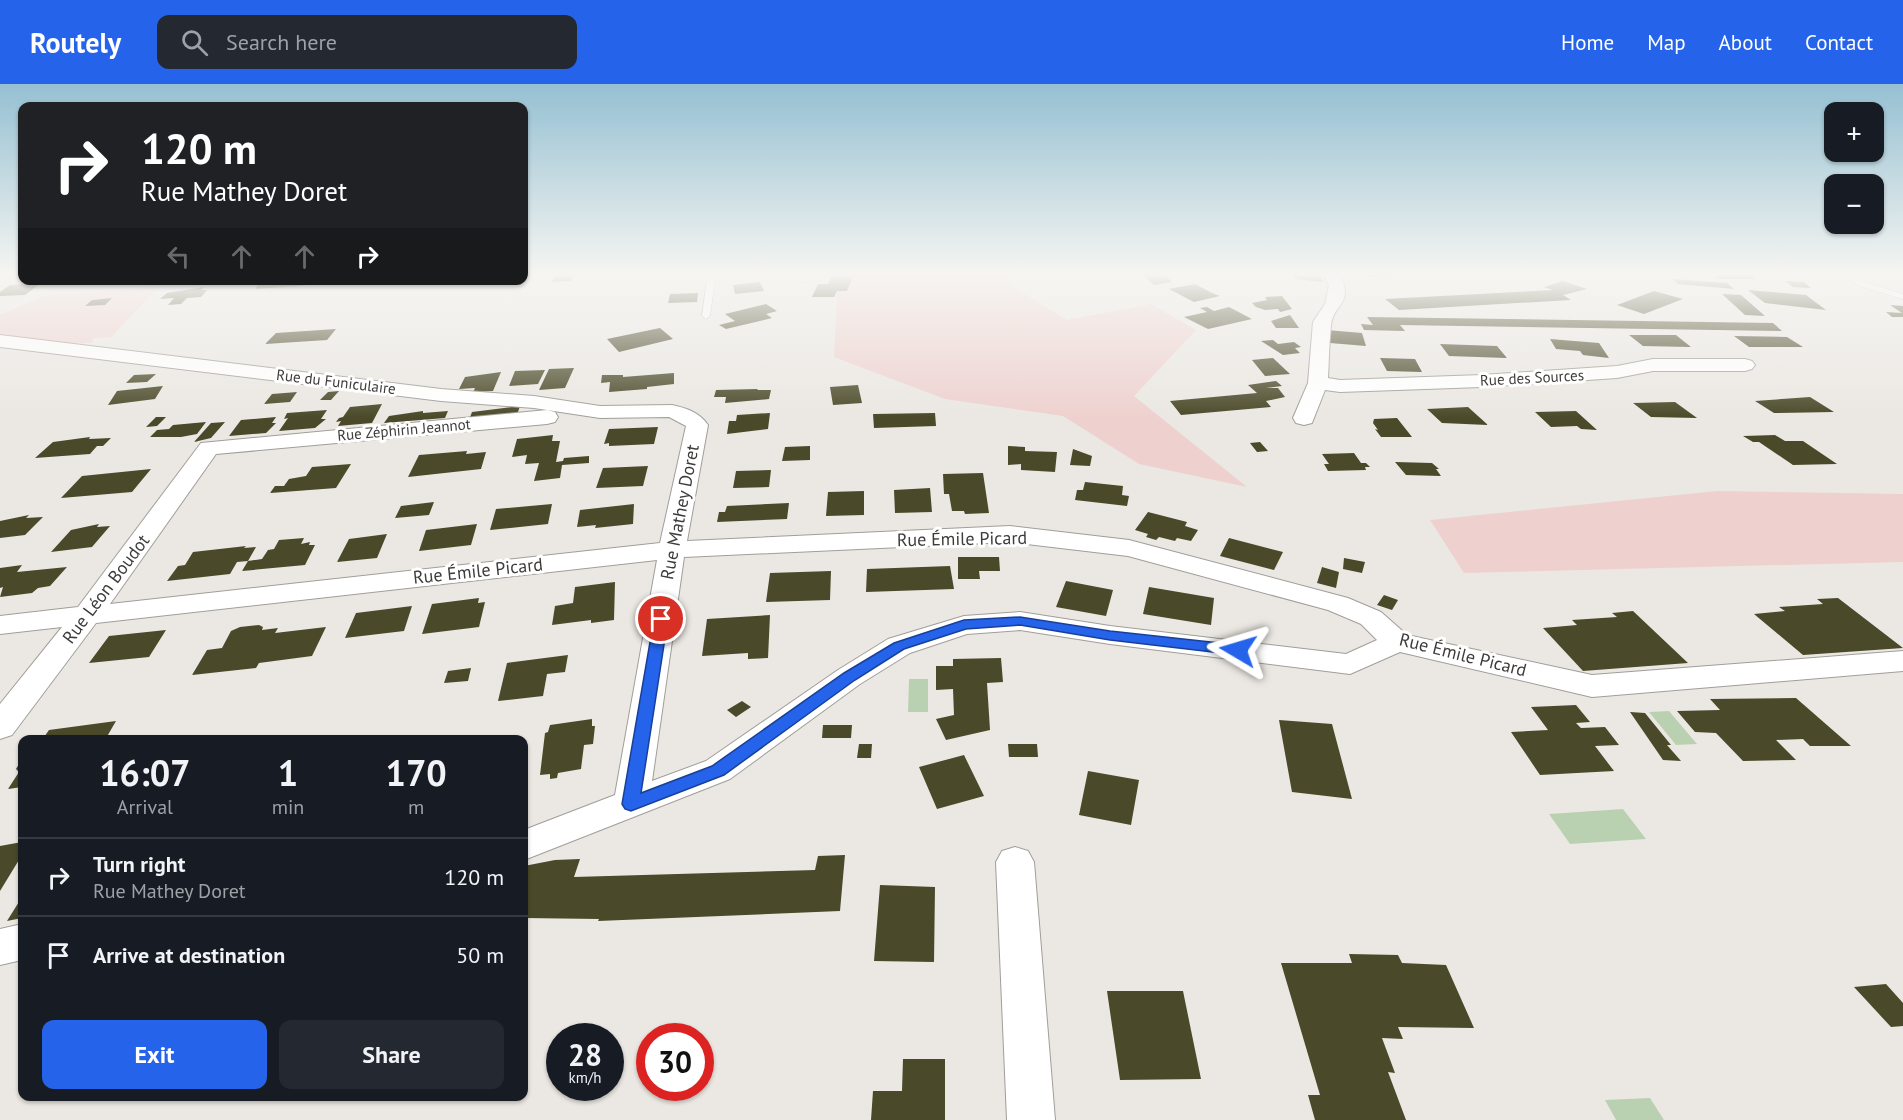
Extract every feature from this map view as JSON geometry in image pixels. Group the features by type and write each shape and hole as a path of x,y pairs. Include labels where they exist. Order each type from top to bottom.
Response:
{"street":[{"path":"1304,418 1318,383 1322,321"},
{"name":"Rue du Funiculaire","path":"0,341 441,395 534,402 600,412 672,411"},
{"name":"Rue des Sources","path":"1318,383 1340,386 1482,381 1617,372 1653,365 1745,365"},
{"name":"Rue Mathey Doret","path":"631,804 672,550 697,425 688,417 672,411"},
{"name":"Rue Zéphirin Jeannot","path":"209,448 600,412"},
{"name":"Rue Léon Boudot","path":"0,727 88,614 209,448"},
{"name":"Rue Émile Picard","path":"0,625 672,550 1010,534 1129,549 1338,603 1371,618 1396,642 1592,686 1903,661"},
{"path":"528,843 718,770 849,676 899,646 964,625 1020,621 1110,635 1350,664 1396,642"},
{"path":"1015,862 1031,1120"},
{"path":"0,947 18,943"}],"shaded area":[{"path":"0,321 126,321 111,337 94,338 91,343 49,343 0,336"},
{"path":"836,321 1181,321 1196,330 1134,396 1247,487 1139,464 1063,416 945,399 834,357"},
{"path":"1717,491 1903,494 1903,562 1464,573 1430,520"},
{"path":"909,679 928,679 928,712 908,712"},
{"path":"1669,711 1697,744 1676,745 1649,712"},
{"path":"1623,809 1646,839 1570,844 1549,814"},
{"path":"1650,1098 1664,1120 1616,1120 1605,1100"}],"building":[{"path":"734,321 758,321 726,329 719,325"},
{"path":"1193,321 1242,321 1208,329"},
{"path":"1271,321 1294,321 1299,328 1276,328"},
{"path":"1370,321 1661,321 1773,323 1782,331 1400,325 1405,331 1364,330 1361,324 1373,325"},
{"path":"660,328 673,339 619,352 607,339"},
{"path":"336,329 327,340 265,344 276,333"},
{"path":"1327,330 1362,333 1366,346 1330,343"},
{"path":"1629,335 1676,335 1691,347 1643,346"},
{"path":"1734,336 1787,337 1803,347 1749,347"},
{"path":"1550,339 1599,343 1609,358 1583,355 1580,351 1556,349"},
{"path":"1273,340 1278,344 1294,342 1301,347 1295,348 1300,353 1283,355 1261,341"},
{"path":"1440,344 1497,346 1507,358 1449,356"},
{"path":"1273,358 1290,374 1265,376 1252,360"},
{"path":"1380,358 1415,359 1422,372 1387,371"},
{"path":"574,368 565,388 539,390 549,369"},
{"path":"545,370 538,384 509,386 515,371"},
{"path":"501,372 493,391 473,392 475,388 459,389 465,377"},
{"path":"674,373 674,384 647,387 647,389 609,392 610,382 601,383 602,375 623,375 623,377"},
{"path":"156,374 147,382 126,383 134,375"},
{"path":"1276,381 1282,386 1266,388 1278,388 1285,397 1266,401 1271,407 1181,415 1170,401 1257,393 1248,385"},
{"path":"858,385 862,403 833,405 830,387"},
{"path":"163,386 155,399 108,405 117,391"},
{"path":"716,390 771,390 769,399 725,403 726,397 714,397"},
{"path":"339,391 331,400 320,400 328,392"},
{"path":"297,392 290,402 264,404 272,394"},
{"path":"1810,397 1834,412 1774,413 1755,401"},
{"path":"1675,402 1697,418 1651,417 1633,403"},
{"path":"382,404 372,423 338,426 341,421 336,422 350,407"},
{"path":"520,406 517,415 469,420 472,412"},
{"path":"1468,407 1488,425 1442,423 1427,409"},
{"path":"327,410 321,419 326,419 315,428 279,431 288,418 284,419 287,413"},
{"path":"423,411 423,413 448,411 445,418 384,423 389,416"},
{"path":"1576,411 1597,430 1581,429 1577,426 1551,427 1535,412"},
{"path":"770,413 768,429 727,434 729,421 736,421 737,415"},
{"path":"935,413 936,426 874,428 873,414"},
{"path":"156,417 166,417 157,426 146,427"},
{"path":"276,417 272,423 276,423 266,433 229,436 241,420"},
{"path":"1397,418 1412,437 1381,437 1375,429 1378,430 1373,423 1374,419"},
{"path":"206,422 197,434 181,437 150,437 157,430 169,429 173,425"},
{"path":"225,422 211,438 194,442 211,423"},
{"path":"658,427 654,444 609,446 609,443 604,444 609,429"},
{"path":"553,435 552,441 560,441 556,462 563,461 564,458 589,456 589,463 562,465 560,478 534,481 539,463 525,464 527,455 512,457 517,439"},
{"path":"1775,435 1785,441 1803,441 1837,464 1793,465 1759,442 1753,442 1743,436"},
{"path":"90,437 89,439 111,438 103,446 97,446 90,454 35,458 53,442"},
{"path":"1260,442 1268,451 1257,452 1250,443"},
{"path":"810,446 810,460 782,461 785,447"},
{"path":"1008,446 1025,447 1025,451 1057,452 1055,472 1021,470 1021,464 1008,465"},
{"path":"1073,449 1092,456 1090,466 1070,465"},
{"path":"467,451 466,454 486,452 481,469 408,477 419,455"},
{"path":"1354,453 1361,463 1366,463 1370,467 1365,467 1366,470 1328,471 1324,464 1329,464 1322,454"},
{"path":"1395,462 1432,463 1439,469 1436,469 1441,476 1406,475"},
{"path":"351,464 336,488 270,493 275,486 284,486 289,479 306,476 312,467"},
{"path":"648,466 643,486 596,488 603,468"},
{"path":"151,469 132,492 61,498 82,476"},
{"path":"771,470 769,487 733,488 736,471"},
{"path":"983,473 989,513 965,514 964,511 952,511 949,494 944,494 943,474"},
{"path":"1085,482 1123,486 1122,495 1129,496 1127,506 1075,500 1077,490 1083,490"},
{"path":"930,488 932,512 895,513 894,490"},
{"path":"864,491 864,515 826,516 828,492"},
{"path":"434,502 429,515 395,518 401,506"},
{"path":"789,503 787,519 717,522 719,512 725,512 727,506"},
{"path":"552,504 548,524 490,530 496,509"},
{"path":"634,504 633,524 595,528 596,525 577,527 580,510"},
{"path":"1148,512 1187,522 1185,526 1198,530 1191,541 1177,538 1175,541 1159,537 1156,540 1146,537 1148,534 1135,530"},
{"path":"29,515 26,518 43,517 25,535 0,538 0,521"},
{"path":"99,524 97,527 110,526 92,547 51,552 71,530"},
{"path":"477,524 471,545 419,551 426,530"},
{"path":"387,534 377,558 337,562 349,539"},
{"path":"304,538 301,544 310,542 309,545 315,545 305,565 242,571 248,561 262,559 268,550 274,549 279,540"},
{"path":"1229,538 1283,552 1274,570 1220,556"},
{"path":"256,547 248,561 237,562 230,574 167,581 178,566 185,565 193,552"},
{"path":"958,557 999,557 1000,571 979,571 980,579 958,579"},
{"path":"1344,558 1365,562 1362,573 1343,569"},
{"path":"22,565 17,572 67,567 50,586 38,588 32,593 0,597 3,587 0,588 0,568"},
{"path":"950,566 954,589 866,592 867,569"},
{"path":"1322,567 1339,572 1336,588 1317,583"},
{"path":"831,571 830,600 766,602 770,573"},
{"path":"1066,581 1113,590 1106,616 1056,607"},
{"path":"615,582 614,620 591,623 591,620 552,625 555,606 573,603 575,587"},
{"path":"1149,587 1214,598 1211,625 1143,614"},
{"path":"1384,595 1398,600 1392,610 1377,605"},
{"path":"479,598 478,603 485,602 479,627 422,634 432,604"},
{"path":"1838,598 1903,648 1803,655 1754,614 1785,611 1779,607 1823,604 1817,599"},
{"path":"412,606 404,631 345,638 356,613"},
{"path":"1633,611 1688,663 1583,671 1543,628 1577,625 1572,620 1617,617 1612,613"},
{"path":"770,615 768,658 748,659 748,653 702,656 707,619"},
{"path":"259,625 263,627 262,630 278,628 275,633 326,627 312,656 259,663 256,668 192,675 207,650 222,648 231,631 240,627"},
{"path":"166,630 149,657 89,663 109,636"},
{"path":"568,655 565,672 547,674 543,696 498,701 507,663"},
{"path":"1001,658 1003,682 987,683 990,730 946,740 936,719 954,715 953,689 936,690 936,666 953,666 953,659"},
{"path":"471,668 468,681 444,683 448,671"},
{"path":"1796,698 1851,746 1810,746 1803,739 1776,740 1796,760 1743,761 1716,733 1695,732 1677,711 1720,710 1710,699"},
{"path":"742,701 751,707 736,717 727,710"},
{"path":"1576,705 1590,722 1576,723 1581,728 1605,727 1619,745 1595,746 1614,771 1540,775 1511,732 1548,730 1531,707"},
{"path":"1630,712 1645,713 1681,761 1663,760"},
{"path":"592,719 592,726 595,726 593,744 584,745 581,769 558,773 557,778 550,779 550,774 540,775 545,733 548,732 550,725"},
{"path":"1279,720 1332,724 1352,799 1292,792"},
{"path":"116,721 108,735 46,735 49,730"},
{"path":"823,725 852,725 851,738 822,738"},
{"path":"859,744 872,744 871,758 857,758"},
{"path":"1008,744 1037,744 1038,757 1009,757"},
{"path":"964,755 984,796 937,809 919,767"},
{"path":"1088,771 1139,780 1131,825 1079,815"},
{"path":"18,774 18,788 8,789"},
{"path":"18,843 18,862 0,891 0,846"},
{"path":"845,855 840,911 598,921 599,919 528,918 528,865 555,860 580,859 574,877 815,870 818,856"},
{"path":"880,885 935,887 934,962 874,961"},
{"path":"18,903 18,919 7,921"},
{"path":"1349,954 1398,955 1402,963 1446,965 1474,1028 1398,1027 1403,1039 1382,1038 1395,1073 1388,1072 1406,1120 1315,1120 1308,1095 1320,1095 1281,963 1352,963"},
{"path":"1886,984 1903,1003 1903,1026 1891,1027 1854,987"},
{"path":"1107,991 1183,991 1201,1079 1120,1080"},
{"path":"903,1059 945,1059 945,1120 871,1120 873,1091 902,1091"}],"route":[{"path":"661,619 631,804 718,770 849,676 899,646 964,625 1020,621 1110,635 1238,650"}]}
